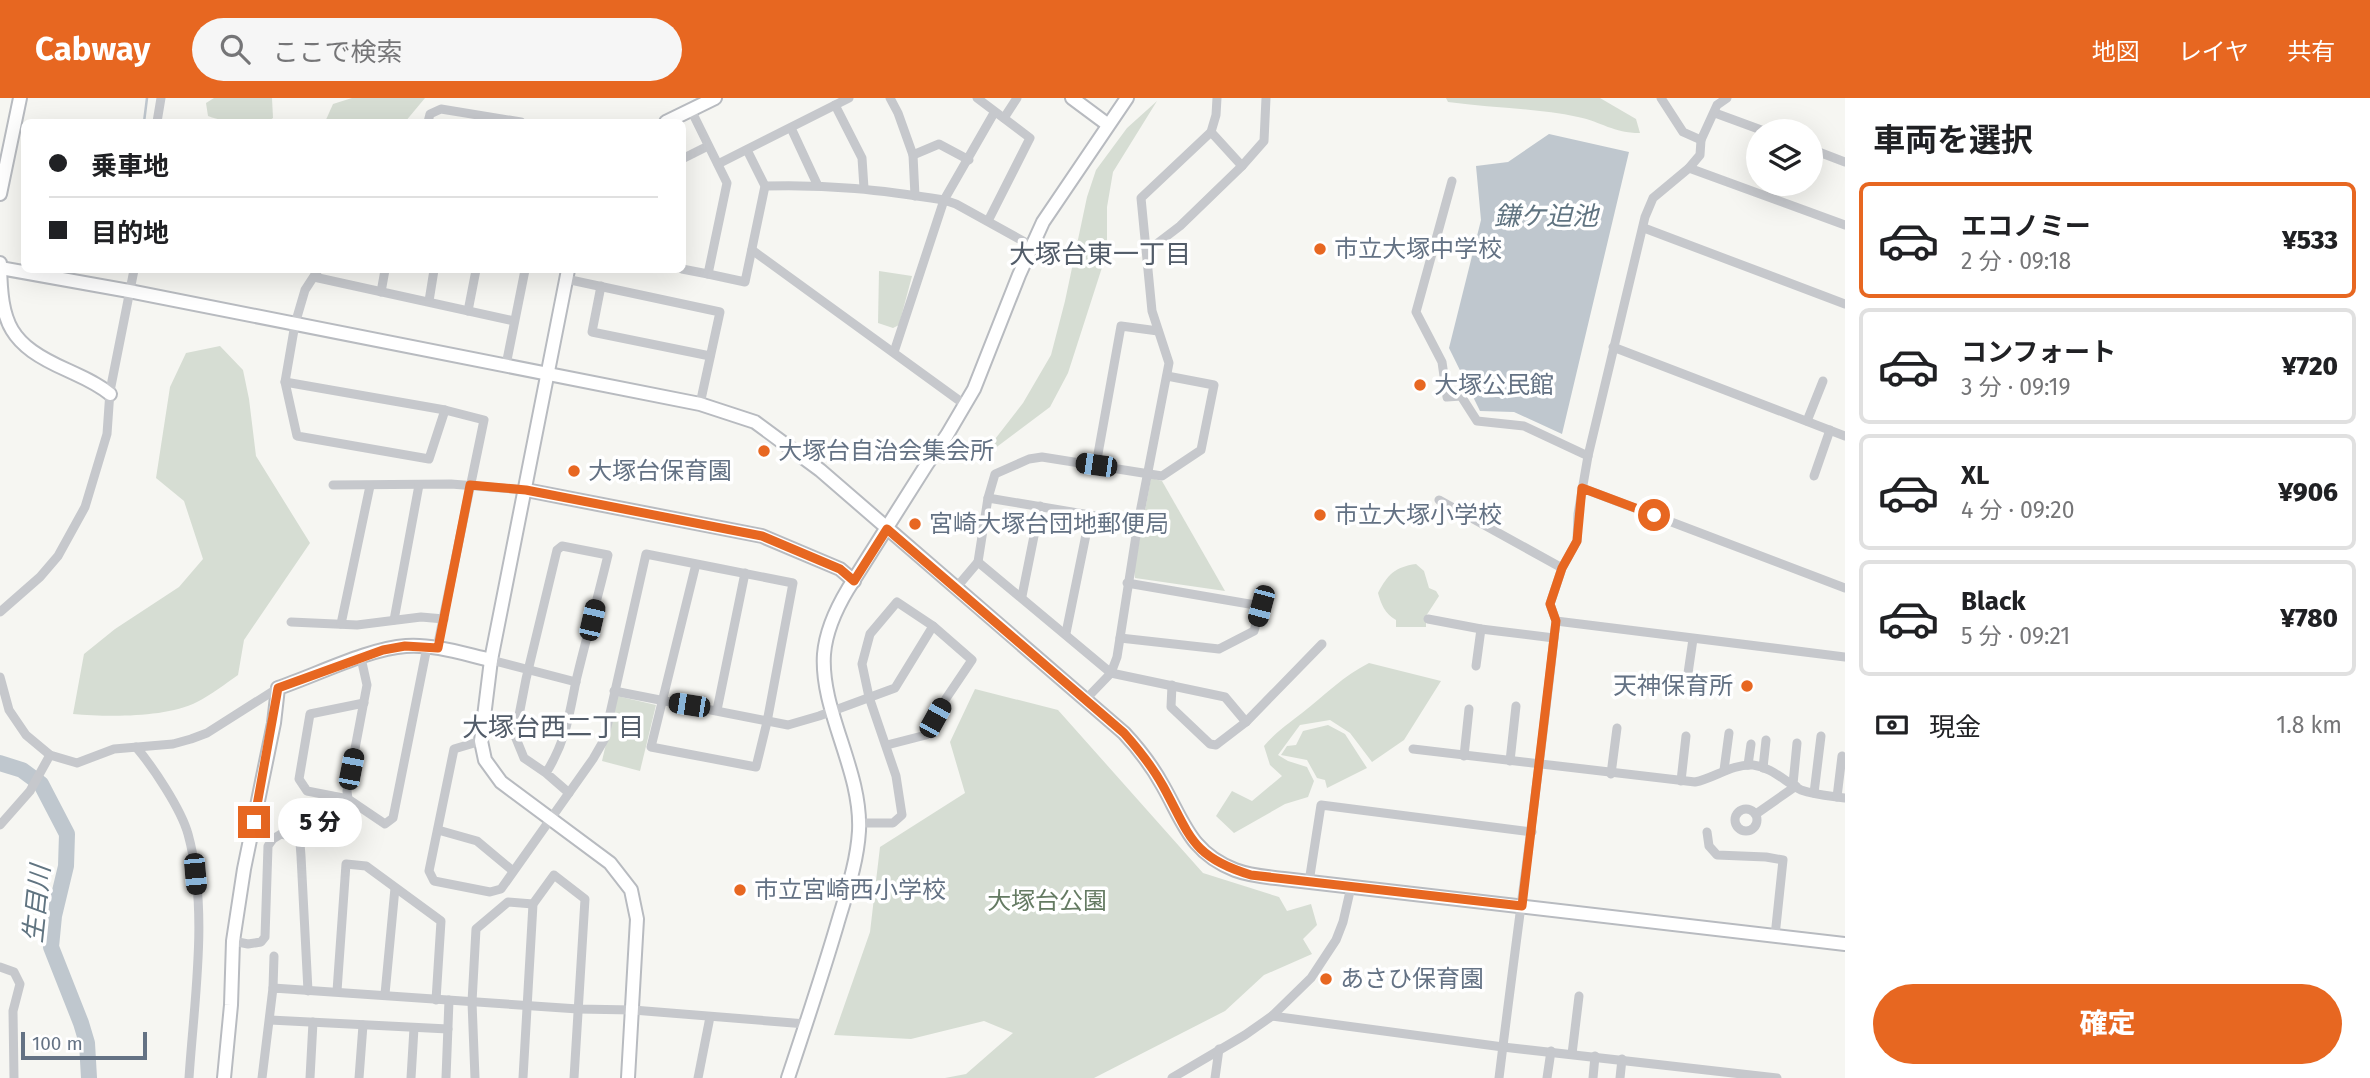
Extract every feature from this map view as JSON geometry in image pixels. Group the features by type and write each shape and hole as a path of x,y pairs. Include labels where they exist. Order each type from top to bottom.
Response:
{"street":[{"path":"158,119 161,98"},
{"path":"672,119 715,98"},
{"path":"718,164 849,98"},
{"path":"890,98 913,155 915,196"},
{"path":"976,98 1030,138 988,221"},
{"path":"1004,118 1017,98"},
{"path":"1072,98 1107,124"},
{"path":"788,1078 854,869 859,823 855,784 824,672 828,632 836,609 926,464 947,435 985,366 1043,222 1127,98"},
{"path":"1086,699 1111,673 1117,657 1127,583 1169,363 1152,311 1141,198 1211,132 1216,116 1217,98"},
{"path":"1146,252 1180,226 1264,141 1266,98"},
{"path":"1661,98 1683,132 1701,140"},
{"path":"1499,1078 1555,638 1556,621 1550,604 1562,568 1577,541 1588,456 1645,217 1653,198 1689,168 1700,155 1701,140 1717,105 1727,98"},
{"path":"0,194 20,102"},
{"path":"835,105 862,158 864,188"},
{"path":"429,119 430,114 441,109 503,119"},
{"path":"691,110 726,183 708,274"},
{"path":"894,352 944,201 994,113"},
{"path":"1715,113 1746,124"},
{"path":"0,128 14,127"},
{"path":"790,128 817,184"},
{"path":"1211,132 1242,166"},
{"path":"913,155 939,144 969,160"},
{"path":"686,157 708,146"},
{"path":"686,270 745,282 765,186 747,150"},
{"path":"1823,154 1845,162"},
{"path":"1689,168 1845,225"},
{"path":"1452,181 1416,312 1442,362 1447,397 1461,396 1477,421 1524,426 1588,456"},
{"path":"765,186 817,184 864,188 944,201 956,204 1032,246"},
{"path":"1644,228 1845,304"},
{"path":"752,250 964,404"},
{"path":"0,262 1,297 9,326 19,342 33,354 101,386 110,394"},
{"path":"0,268 21,272"},
{"path":"28,273 700,404 755,422 820,470 1124,733 1145,757 1164,787 1188,835 1202,850 1235,870 1251,875 1845,944"},
{"path":"0,612 40,577 58,556 76,528 88,499 107,434 110,394 133,273"},
{"path":"445,410 429,459 297,436 285,382 295,324 306,290 316,273 381,292 514,321"},
{"path":"381,292 384,273"},
{"path":"429,301 434,273"},
{"path":"468,311 475,273"},
{"path":"506,365 524,273"},
{"path":"628,1078 637,919 631,890 610,863 501,782 485,760 481,741 491,660 568,274 601,286 720,312 700,404"},
{"path":"601,286 592,332 710,356"},
{"path":"1096,465 1121,326 1158,331"},
{"path":"1613,347 1845,436"},
{"path":"956,588 978,562 988,498 995,474 1029,459 1042,457 1162,476 1202,450 1214,385 1167,376"},
{"path":"1807,421 1823,381"},
{"path":"285,382 445,410 484,420 444,619 432,648 393,818 385,824 348,799 307,791 299,779 310,715 364,703"},
{"path":"1814,476 1830,430"},
{"path":"333,485 470,485 526,490 762,536 840,569 854,581"},
{"path":"394,620 419,485"},
{"path":"341,624 370,486"},
{"path":"1582,488 1845,587"},
{"path":"988,498 1138,523"},
{"path":"1439,500 1562,568"},
{"path":"1022,596 1040,506"},
{"path":"1066,633 1090,515"},
{"path":"546,772 564,741 608,555 562,546 557,550 527,671 515,736 524,758 546,772 569,793"},
{"path":"481,741 454,749 429,871 434,881 490,892 501,889 604,740 646,554 793,583 756,767 651,747 696,564"},
{"path":"978,562 1111,673 1225,697 1246,722"},
{"path":"717,710 745,573"},
{"path":"1120,638 1219,649 1254,631 1261,606 1127,583"},
{"path":"859,823 893,823 902,815 887,745 869,697 862,664 870,634 897,602 933,626 972,660 945,700 926,735 887,745"},
{"path":"291,622 341,624 421,617 444,619"},
{"path":"1428,619 1555,638"},
{"path":"1556,621 1845,657"},
{"path":"614,691 788,725 895,688 933,626"},
{"path":"1476,666 1481,629"},
{"path":"1686,687 1693,639"},
{"path":"1172,685 1171,707 1210,744 1220,744 1246,722 1322,644"},
{"path":"0,677 9,710 26,735 50,755 77,763 114,749 173,744 207,733 278,688 395,648 432,648 576,682"},
{"path":"348,799 347,791 367,685 361,658"},
{"path":"224,1078 231,1005 233,941 278,688"},
{"path":"1510,761 1516,706"},
{"path":"1464,756 1469,709"},
{"path":"1611,774 1617,728"},
{"path":"1724,770 1730,733"},
{"path":"1681,781 1686,736"},
{"path":"1814,793 1821,736"},
{"path":"1763,768 1766,740"},
{"path":"1756,814 1794,785 1797,743"},
{"path":"1748,765 1751,744"},
{"path":"136,747 171,799 187,832 195,874 198,968 189,1078"},
{"path":"1413,749 1681,781 1705,780 1724,770 1748,765 1777,773 1794,785 1814,793 1841,797 1842,756"},
{"path":"0,825 30,791 50,755"},
{"path":"1309,882 1321,805 1532,832"},
{"path":"438,830 477,841 513,871"},
{"path":"1707,832 1710,846 1717,855 1783,860 1775,936"},
{"path":"233,941 255,943 261,942 265,937 268,846 281,834 295,837 300,843 302,856 308,990"},
{"path":"337,991 346,864 366,866 441,921 436,1000"},
{"path":"523,1078 533,904 554,875 585,898 573,1078"},
{"path":"1172,1078 1272,1016 1311,978 1330,951 1343,922 1351,887"},
{"path":"385,994 394,888"},
{"path":"475,1078 472,1002 476,929 508,902 533,904"},
{"path":"262,1078 270,1020 274,956"},
{"path":"0,967 14,972 20,984 13,1012 14,1078"},
{"path":"273,988 578,1009 632,1010 806,1024"},
{"path":"1572,1054 1579,996"},
{"path":"446,1078 449,1000"},
{"path":"1272,1016 1503,1047 1777,1078"},
{"path":"698,1078 710,1017"},
{"path":"270,1020 448,1029"},
{"path":"310,1078 313,1022"},
{"path":"359,1078 363,1025"},
{"path":"411,1078 414,1028"},
{"path":"1215,1078 1219,1049"},
{"path":"1547,1078 1551,1051"},
{"path":"1593,1078 1595,1056"},
{"path":"1620,1078 1622,1059"}],"green space":[{"path":"214,98 272,98 273,118 220,119 208,116 206,103"},
{"path":"352,98 425,98 408,119 326,119 333,104"},
{"path":"1446,98 1600,98 1636,119 1640,133 1622,131 1562,114 1448,102"},
{"path":"1157,101 1113,172 1107,207 1107,252 1068,373 1050,407 978,461 1023,403 1051,355 1087,197 1096,170 1127,128"},
{"path":"879,271 912,276 899,325 893,328 878,323"},
{"path":"220,346 243,370 256,456 310,543 244,640 238,675 197,702 169,711 119,716 73,714 84,654 115,629 179,587 203,559 184,501 156,478 170,387 186,353"},
{"path":"1151,478 1162,481 1225,591 1135,578 1134,570"},
{"path":"1416,564 1424,571 1429,588 1439,596 1426,616 1426,627 1396,627 1396,620 1384,608 1378,593 1393,573"},
{"path":"1369,663 1441,681 1404,740 1372,762 1350,733 1330,720 1300,725 1278,755 1307,767 1314,781 1308,797 1285,804 1234,833 1216,816 1232,791 1252,801 1282,776 1270,765 1264,746 1334,686"},
{"name":"大塚台公園","path":"975,689 1058,710 1203,873 1279,897 1287,911 1311,904 1317,925 1303,939 1312,954 1264,975 1225,1011 1094,1078 945,1078 966,1074 1013,1033 984,1021 911,1039 834,1035 870,932 880,847 965,793 950,742"},
{"path":"617,696 656,705 640,771 602,761"},
{"path":"1328,725 1345,734 1367,768 1327,788 1325,780 1317,778 1307,760 1281,755 1287,746 1296,745 1303,731"}],"water":[{"name":"鎌ケ迫池","path":"1549,134 1629,152 1562,434 1514,412 1480,411 1449,348 1481,220 1476,166 1508,162"}],"waterway":[{"path":"144,119 147,98"},
{"name":"生目川","path":"0,763 22,770 41,784 67,834 66,866 54,916 51,947 87,1043 89,1078"}],"place":[{"name":"市立大塚中学校","path":"1320,249"},
{"name":"大塚公民館","path":"1420,385"},
{"name":"大塚台自治会集会所","path":"764,451"},
{"name":"大塚台保育園","path":"574,471"},
{"name":"市立大塚小学校","path":"1320,515"},
{"name":"宮崎大塚台団地郵便局","path":"915,524"},
{"name":"天神保育所","path":"1747,686"},
{"name":"市立宮崎西小学校","path":"740,890"},
{"name":"あさひ保育園","path":"1326,979"}],"district":[{"name":"大塚台東一丁目","path":"1100,254"},
{"name":"大塚台西二丁目","path":"553,727"}],"route":[{"path":"254,822 274,723 278,688 383,650 405,646 438,648 470,485 526,490 762,536 840,569 854,581 887,529 1124,733 1145,757 1164,787 1188,835 1202,850 1219,862 1251,875 1522,906 1556,621 1550,604 1562,568 1576,547 1582,488 1654,515"}]}
